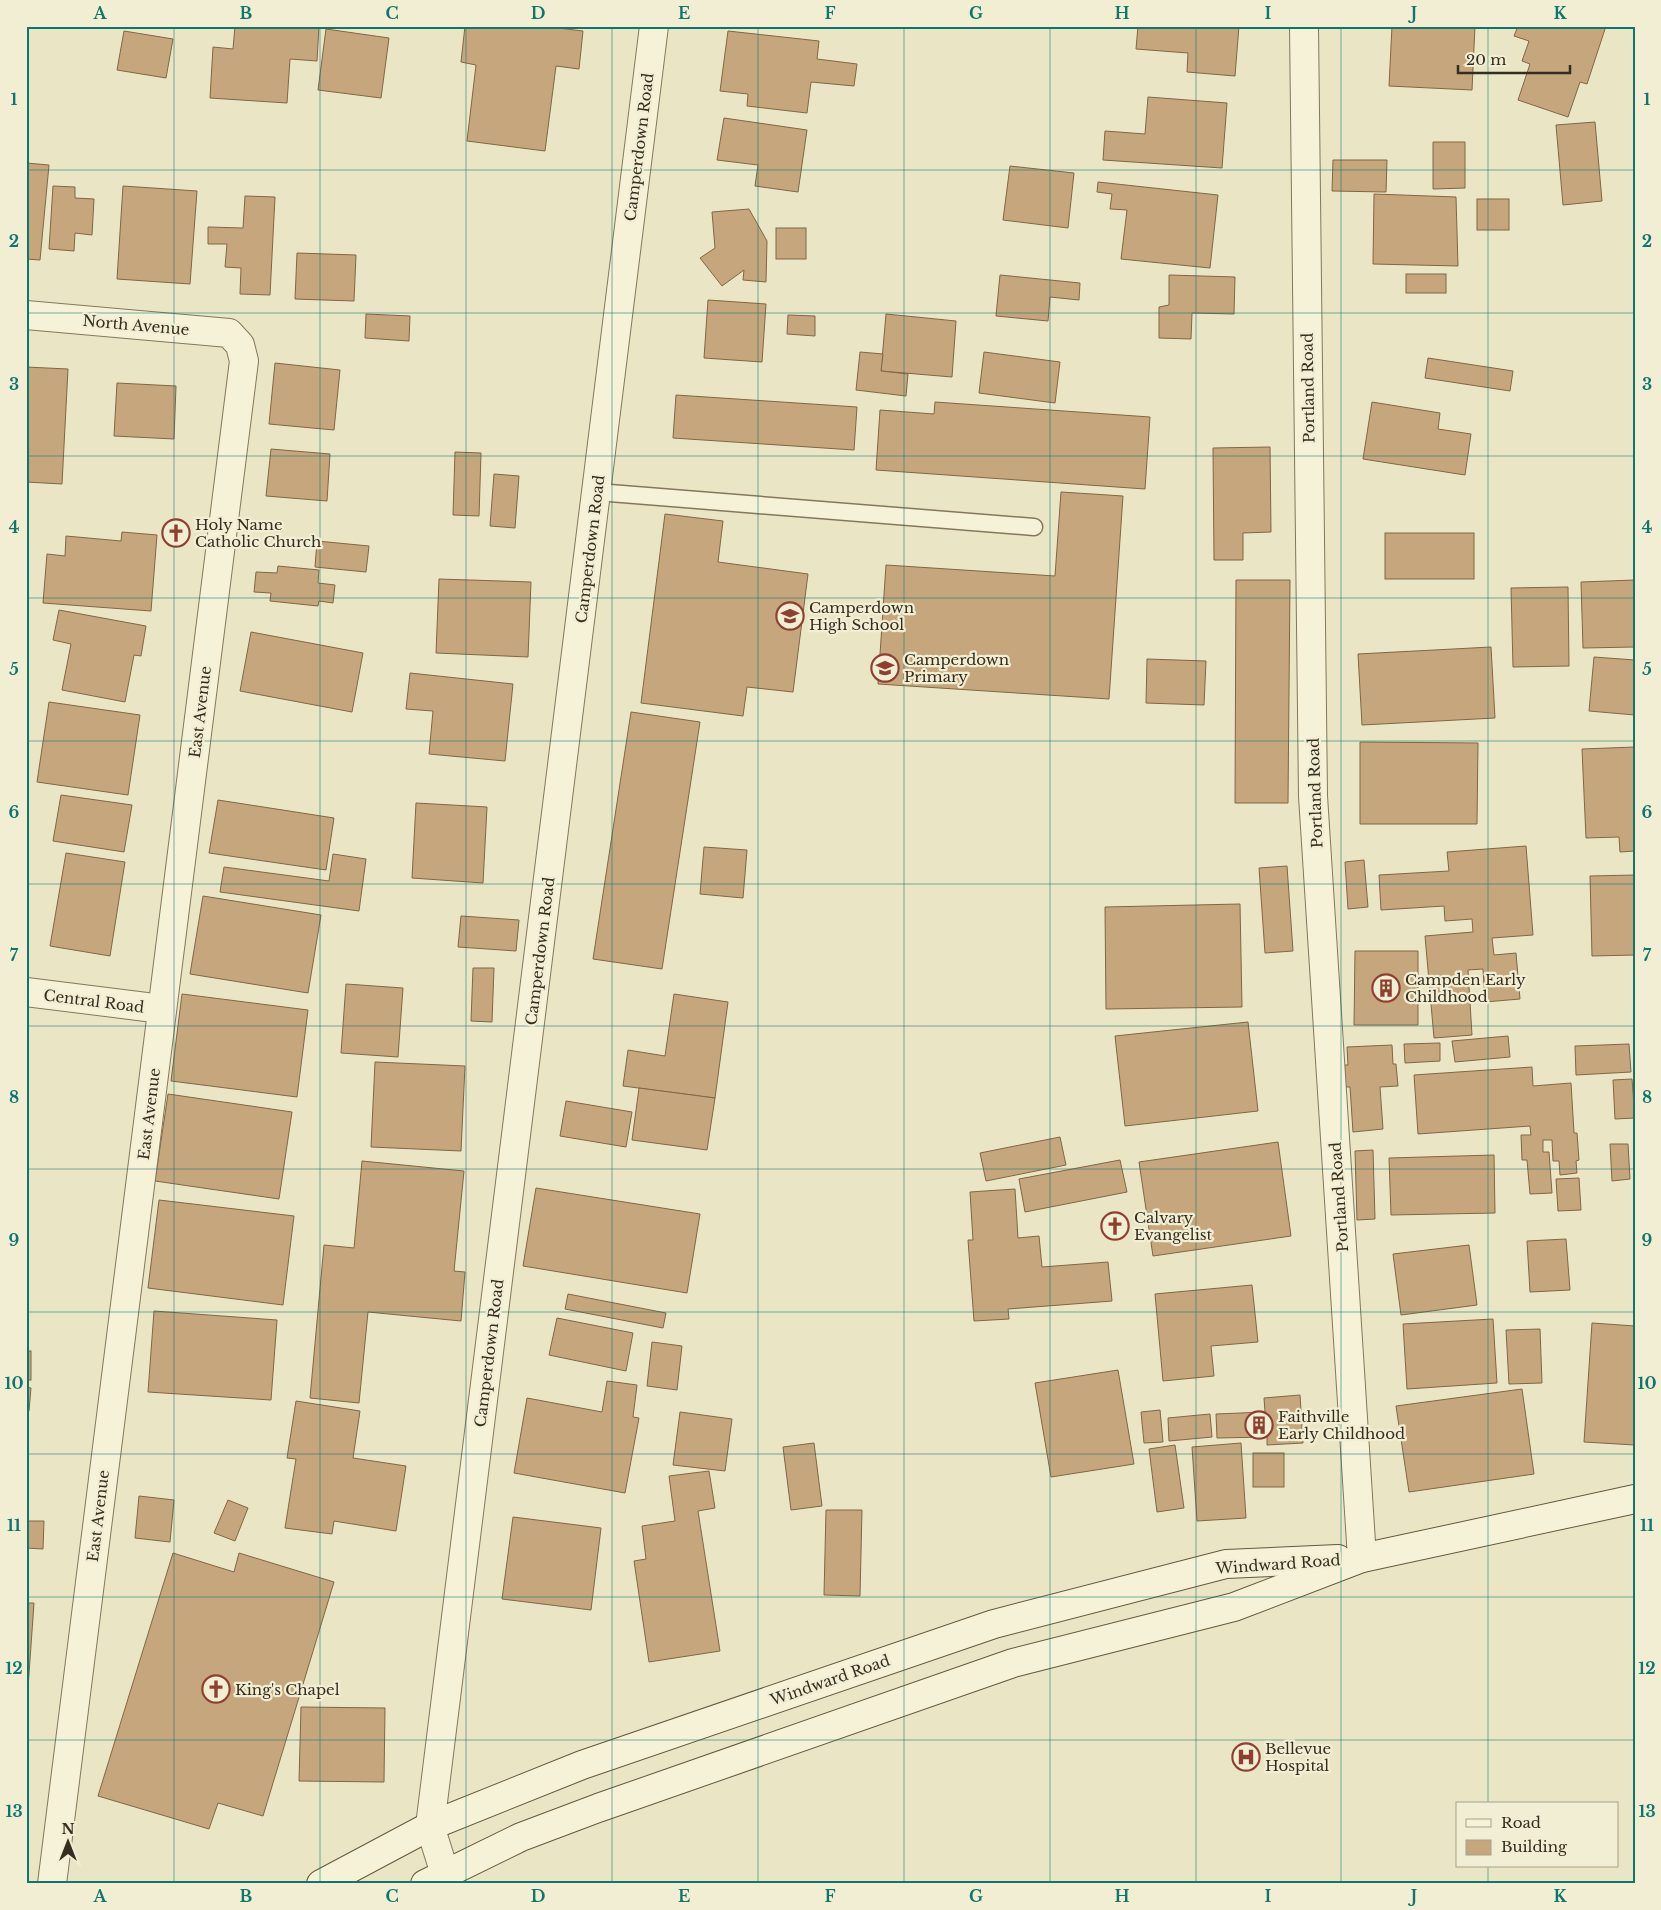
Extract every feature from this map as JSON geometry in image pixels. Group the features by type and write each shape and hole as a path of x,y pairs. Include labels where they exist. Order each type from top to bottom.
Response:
{"street":[{"name":"Camperdown Road","path":"435,1879 430,1826 654,26"},
{"name":"Portland Road","path":"1304,26 1313,796 1362,1558"},
{"name":"North Avenue","path":"26,315 230,333 240,345"},
{"name":"East Avenue","path":"52,1884 244,361 240,345"},
{"name":"Central Road","path":"26,992 162,1009"},
{"name":"Windward Road","path":"435,1879 521,1838 598,1808 1013,1663 1234,1607 1362,1558 1635,1499"},
{"name":"Windward Road","path":"321,1884 430,1826 582,1765 994,1624 1226,1564 1362,1558"}],"lane":[{"path":"597,492 1034,527"}],"building":[{"path":"235,26 319,26 317,61 290,59 287,103 210,98 213,47 233,49"},
{"path":"465,26 542,26 583,31 579,69 556,66 545,151 467,141 476,65 461,62"},
{"path":"1138,26 1239,26 1235,76 1187,72 1188,53 1136,49"},
{"path":"1392,26 1475,26 1472,90 1389,86"},
{"path":"1518,26 1606,26 1587,84 1580,82 1568,117 1518,100 1530,64 1522,61 1529,41 1514,36"},
{"path":"326,29 389,38 381,98 318,90"},
{"path":"124,31 173,39 166,78 117,70"},
{"path":"728,31 819,41 817,59 857,64 854,86 811,82 807,113 747,106 748,94 720,91"},
{"path":"1148,97 1227,103 1222,168 1103,160 1105,131 1145,134"},
{"path":"724,118 807,130 798,192 755,186 758,165 717,160"},
{"path":"1595,122 1602,201 1563,205 1556,125"},
{"path":"1433,142 1465,142 1465,188 1433,189"},
{"path":"1333,160 1387,160 1386,192 1332,191"},
{"path":"26,163 49,165 40,260 26,259"},
{"path":"1010,166 1074,173 1068,228 1003,220"},
{"path":"1098,182 1218,195 1210,268 1121,259 1127,210 1110,209 1112,194 1097,192"},
{"path":"53,186 75,187 75,198 94,199 92,235 75,233 74,251 49,249"},
{"path":"123,186 197,191 190,284 117,279"},
{"path":"1374,194 1456,197 1458,266 1373,264"},
{"path":"245,196 275,197 270,295 240,294 241,268 225,267 227,244 208,244 208,227 243,228"},
{"path":"1477,199 1509,199 1509,230 1477,230"},
{"path":"749,209 767,241 766,282 743,280 744,270 722,286 700,258 715,248 712,212"},
{"path":"776,228 806,228 806,259 776,259"},
{"path":"297,253 356,255 354,301 295,299"},
{"path":"1406,274 1446,274 1446,293 1406,293"},
{"path":"1000,275 1080,283 1079,300 1050,297 1048,321 996,316"},
{"path":"1169,275 1235,277 1234,314 1192,313 1191,339 1159,338 1159,307 1169,305"},
{"path":"708,300 766,304 762,362 704,358"},
{"path":"366,314 410,316 409,341 365,338"},
{"path":"886,314 956,321 952,377 881,371"},
{"path":"788,315 815,316 815,336 787,334"},
{"path":"860,352 883,354 881,371 908,374 906,396 856,390"},
{"path":"984,352 1060,362 1055,403 979,393"},
{"path":"1428,358 1513,371 1510,391 1425,378"},
{"path":"275,363 340,370 334,430 269,424"},
{"path":"26,367 68,369 62,484 26,482"},
{"path":"117,383 176,386 174,439 114,436"},
{"path":"676,395 857,407 854,450 673,438"},
{"path":"935,402 1150,417 1145,489 876,470 880,410 934,414"},
{"path":"1372,402 1440,413 1438,429 1471,434 1465,475 1363,459"},
{"path":"1270,447 1271,532 1243,533 1243,560 1214,560 1213,448"},
{"path":"271,449 330,454 327,501 266,496"},
{"path":"455,452 481,453 479,516 453,515"},
{"path":"494,474 519,476 515,528 490,526"},
{"path":"1061,492 1123,496 1109,699 878,684 886,565 1055,576"},
{"path":"665,514 723,521 718,562 808,574 793,692 747,687 743,716 641,703"},
{"path":"122,532 157,535 151,611 43,603 47,554 65,556 66,536 121,541"},
{"path":"1385,533 1474,533 1474,579 1385,579"},
{"path":"317,541 369,546 366,572 315,567"},
{"path":"278,566 319,570 318,583 335,585 333,603 319,601 318,606 270,601 271,593 254,592 256,572 277,573"},
{"path":"439,579 531,582 528,657 436,653"},
{"path":"1236,580 1290,580 1288,803 1235,803"},
{"path":"1635,580 1635,647 1583,648 1581,582"},
{"path":"1568,587 1569,666 1513,667 1511,588"},
{"path":"59,610 146,626 141,656 134,655 125,702 62,690 71,644 53,640"},
{"path":"251,632 363,653 352,712 240,691"},
{"path":"1491,647 1495,718 1362,725 1358,654"},
{"path":"1594,657 1635,660 1635,715 1589,711"},
{"path":"1147,659 1206,661 1204,705 1146,703"},
{"path":"410,673 513,684 505,761 429,754 433,711 406,709"},
{"path":"49,702 140,715 128,795 37,782"},
{"path":"631,712 700,722 662,969 593,959"},
{"path":"1360,742 1478,743 1477,824 1360,824"},
{"path":"1635,747 1635,851 1620,852 1619,837 1586,838 1582,749"},
{"path":"61,795 132,805 124,852 53,841"},
{"path":"218,800 334,818 326,870 209,853"},
{"path":"416,803 487,807 483,883 412,878"},
{"path":"1526,846 1533,935 1492,938 1494,955 1516,953 1520,999 1485,1002 1483,969 1468,970 1472,1035 1434,1038 1425,936 1473,932 1472,919 1445,921 1444,906 1381,910 1379,875 1449,871 1447,852"},
{"path":"704,847 747,850 743,898 700,894"},
{"path":"66,853 125,862 110,956 50,946"},
{"path":"333,854 366,859 359,911 220,892 224,867 329,881"},
{"path":"1364,860 1368,907 1348,909 1345,862"},
{"path":"1287,866 1293,951 1265,953 1259,868"},
{"path":"1635,875 1635,955 1592,956 1590,876"},
{"path":"203,896 321,915 308,993 190,974"},
{"path":"1240,904 1242,1007 1106,1009 1105,907"},
{"path":"461,916 519,920 516,951 458,947"},
{"name":"Campden Early Childhood","path":"1355,951 1418,951 1418,1025 1354,1025"},
{"path":"473,968 494,968 492,1022 471,1021"},
{"path":"346,984 403,988 398,1057 341,1053"},
{"path":"182,994 308,1010 297,1097 171,1081"},
{"path":"674,994 728,1002 715,1098 623,1086 628,1050 665,1056"},
{"path":"1248,1022 1258,1111 1125,1126 1115,1036"},
{"path":"1508,1036 1510,1057 1455,1062 1452,1041"},
{"path":"1440,1043 1440,1061 1405,1063 1404,1044"},
{"path":"1629,1044 1631,1072 1576,1075 1575,1046"},
{"path":"1392,1045 1393,1064 1396,1064 1398,1086 1380,1087 1383,1129 1353,1132 1350,1087 1345,1087 1344,1065 1348,1065 1347,1047"},
{"path":"375,1062 465,1066 461,1151 371,1147"},
{"path":"1532,1067 1533,1086 1571,1083 1574,1133 1577,1133 1579,1160 1576,1161 1577,1173 1560,1175 1559,1161 1553,1161 1552,1140 1543,1140 1543,1152 1549,1152 1552,1193 1530,1194 1527,1160 1522,1160 1521,1135 1531,1135 1530,1126 1418,1134 1414,1075"},
{"path":"1632,1079 1635,1118 1615,1119 1613,1080"},
{"path":"639,1088 715,1098 707,1150 632,1140"},
{"path":"168,1094 292,1112 279,1199 155,1181"},
{"path":"566,1101 632,1112 626,1147 560,1136"},
{"path":"1060,1137 1066,1165 986,1181 980,1153"},
{"path":"1278,1142 1291,1236 1153,1256 1139,1162"},
{"path":"1610,1144 1628,1144 1630,1179 1612,1181"},
{"path":"1373,1150 1375,1219 1357,1220 1355,1151"},
{"path":"1494,1155 1495,1213 1391,1215 1389,1158"},
{"path":"1120,1160 1127,1192 1025,1212 1019,1179"},
{"path":"362,1161 464,1171 454,1271 465,1272 461,1321 368,1312 359,1403 310,1398 324,1245 354,1248"},
{"path":"1579,1178 1581,1210 1558,1211 1556,1179"},
{"path":"536,1188 700,1214 687,1293 523,1266"},
{"path":"1015,1189 1018,1238 1039,1236 1042,1267 1108,1262 1112,1301 1008,1309 1009,1319 974,1321 968,1240 973,1240 970,1192"},
{"path":"159,1200 294,1216 283,1305 148,1288"},
{"path":"1566,1239 1570,1290 1530,1292 1527,1241"},
{"path":"1469,1245 1477,1305 1401,1315 1393,1254"},
{"path":"1252,1285 1258,1342 1211,1346 1214,1376 1163,1381 1155,1294"},
{"path":"568,1294 666,1313 663,1328 565,1309"},
{"path":"154,1311 277,1320 271,1400 148,1392"},
{"path":"557,1318 633,1333 626,1371 549,1355"},
{"path":"1493,1319 1497,1383 1407,1389 1403,1324"},
{"path":"1592,1323 1635,1326 1635,1445 1584,1442"},
{"path":"1540,1329 1542,1383 1509,1384 1506,1330"},
{"path":"652,1342 682,1346 677,1390 647,1386"},
{"path":"26,1351 31,1351 31,1380 26,1380"},
{"path":"1118,1370 1134,1464 1051,1477 1035,1383"},
{"path":"607,1381 637,1385 633,1417 639,1418 625,1493 514,1473 527,1398 602,1412"},
{"path":"26,1387 31,1388 29,1411 26,1410"},
{"path":"1522,1389 1534,1474 1409,1492 1396,1406"},
{"name":"Faithville Early Childhood","path":"1300,1395 1303,1443 1267,1445 1267,1437 1217,1438 1216,1414 1265,1412 1264,1398"},
{"path":"296,1401 360,1411 353,1458 406,1466 396,1531 334,1521 332,1534 285,1528 296,1459 287,1458"},
{"path":"1160,1410 1163,1442 1144,1443 1141,1412"},
{"path":"680,1412 732,1419 725,1471 673,1465"},
{"path":"1210,1414 1212,1437 1169,1441 1168,1418"},
{"path":"814,1443 822,1506 791,1510 783,1447"},
{"path":"1241,1443 1246,1518 1197,1521 1192,1447"},
{"path":"1175,1445 1184,1508 1157,1512 1149,1449"},
{"path":"1253,1453 1284,1453 1284,1487 1253,1487"},
{"path":"709,1471 715,1508 698,1511 720,1651 649,1662 634,1561 646,1559 642,1526 675,1521 669,1476"},
{"path":"139,1496 174,1500 170,1542 135,1538"},
{"path":"228,1500 248,1508 235,1541 214,1533"},
{"path":"826,1510 862,1510 860,1596 824,1595"},
{"path":"513,1517 601,1528 591,1610 502,1599"},
{"path":"26,1521 44,1521 43,1549 26,1548"},
{"name":"King's Chapel","path":"173,1553 234,1572 239,1553 334,1582 263,1816 218,1803 209,1829 98,1796"},
{"path":"26,1603 34,1603 28,1688 26,1687"},
{"path":"301,1707 385,1708 384,1782 299,1781"}],"place":[{"name":"Holy Name Catholic Church","path":"176,533"},
{"name":"Camperdown High School","path":"790,616"},
{"name":"Camperdown Primary","path":"885,668"},
{"name":"Campden Early Childhood","path":"1386,988"},
{"name":"Calvary Evangelist","path":"1115,1226"},
{"name":"Faithville Early Childhood","path":"1259,1425"},
{"name":"King's Chapel","path":"216,1689"},
{"name":"Bellevue Hospital","path":"1246,1757"}]}
